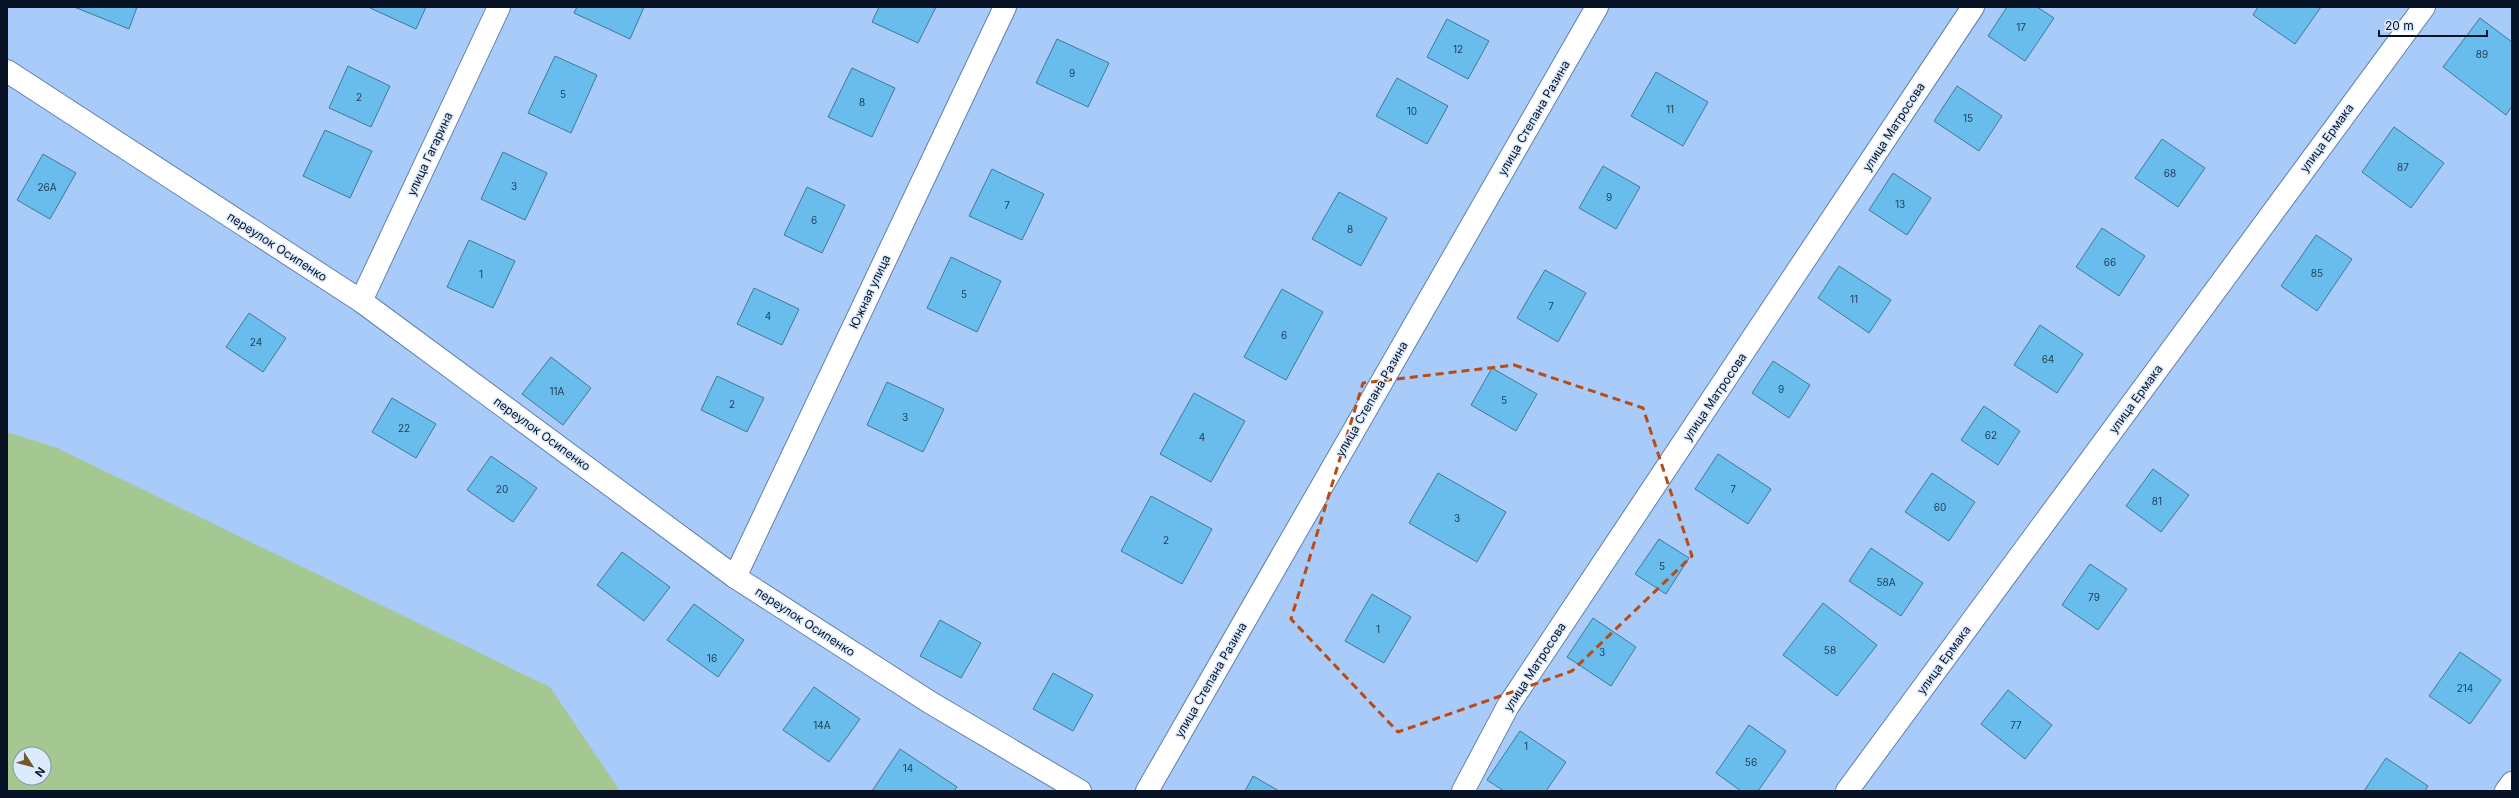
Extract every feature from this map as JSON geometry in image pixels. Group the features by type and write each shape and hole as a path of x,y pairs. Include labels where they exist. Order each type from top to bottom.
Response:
{"street":[{"name":"улица Гагарина","path":"361,301 499,7"},
{"name":"Южная улица","path":"735,577 1005,7"},
{"name":"улица Степана Разина","path":"1147,791 1597,7"},
{"name":"улица Матросова","path":"1463,791 1508,706 1973,7"},
{"name":"улица Ермака","path":"1848,791 2424,7"},
{"name":"переулок Осипенко","path":"7,71 361,301 735,577 931,703 1080,791"},
{"path":"2506,791 2512,783"}],"highlighted area":[{"path":"1514,365 1643,408 1692,556 1572,671 1398,732 1291,619 1363,383"}],"green space":[{"path":"7,432 57,448 550,687 620,791 7,791"}],"building":[{"path":"74,7 137,7 129,29"},
{"path":"368,7 426,7 416,29"},
{"path":"577,7 644,7 630,39 574,13"},
{"path":"879,7 936,7 918,43 872,22"},
{"path":"2007,7 2037,7 2054,18 2025,61 1988,36"},
{"path":"2258,7 2321,7 2295,44 2253,15"},
{"path":"2480,18 2512,42 2512,106 2506,115 2443,67"},
{"path":"1447,19 1489,41 1468,79 1427,57"},
{"path":"1057,39 1109,63 1088,107 1036,83"},
{"path":"555,56 597,75 571,133 528,113"},
{"path":"348,66 390,86 371,127 329,108"},
{"path":"852,68 895,88 872,137 828,117"},
{"path":"1656,72 1708,102 1683,146 1631,116"},
{"path":"1397,78 1448,106 1427,144 1376,116"},
{"path":"1957,86 2002,116 1979,151 1934,121"},
{"path":"2394,127 2444,163 2411,208 2362,172"},
{"path":"325,130 372,151 350,198 303,176"},
{"path":"2162,139 2205,168 2178,207 2135,178"},
{"path":"503,152 547,173 525,220 481,199"},
{"path":"43,154 76,173 50,219 17,200"},
{"path":"1603,166 1640,187 1616,229 1579,208"},
{"path":"992,169 1044,194 1022,240 969,216"},
{"path":"1893,173 1931,198 1907,235 1869,210"},
{"path":"807,187 845,205 822,253 784,235"},
{"path":"1339,192 1387,218 1361,266 1312,239"},
{"path":"2102,228 2145,256 2119,296 2076,267"},
{"path":"2316,235 2352,259 2317,311 2281,286"},
{"path":"469,240 515,261 493,308 447,287"},
{"path":"951,257 1001,281 977,332 927,308"},
{"path":"1839,266 1891,300 1869,333 1818,298"},
{"path":"1545,270 1586,293 1558,342 1517,318"},
{"path":"754,288 799,309 782,345 737,324"},
{"path":"1282,289 1323,312 1286,380 1244,357"},
{"path":"249,313 286,338 263,372 226,347"},
{"path":"2040,325 2083,354 2057,393 2014,365"},
{"path":"551,357 591,388 563,425 522,394"},
{"path":"1773,361 1810,385 1789,418 1752,393"},
{"path":"1492,368 1537,394 1516,431 1471,405"},
{"path":"717,376 764,398 747,432 701,410"},
{"path":"887,382 944,409 923,452 867,425"},
{"path":"1194,393 1245,421 1211,482 1160,454"},
{"path":"392,398 436,424 416,458 372,432"},
{"path":"1984,406 2020,431 1998,465 1961,440"},
{"path":"1718,454 1771,489 1748,524 1695,489"},
{"path":"491,456 537,488 513,522 467,490"},
{"path":"2153,469 2189,495 2161,532 2126,506"},
{"path":"1438,473 1506,512 1477,562 1409,523"},
{"path":"1932,473 1975,502 1949,541 1905,512"},
{"path":"1151,496 1212,529 1182,584 1121,551"},
{"path":"1659,539 1689,558 1666,594 1635,574"},
{"path":"1871,548 1923,583 1901,616 1849,581"},
{"path":"622,552 670,587 644,621 597,585"},
{"path":"2090,564 2127,589 2098,630 2062,605"},
{"path":"1372,594 1411,617 1384,663 1345,641"},
{"path":"1823,603 1877,645 1837,696 1783,655"},
{"path":"694,604 744,640 718,677 667,640"},
{"path":"1593,618 1636,647 1611,686 1567,657"},
{"path":"940,620 981,643 961,678 920,656"},
{"path":"2460,652 2501,680 2470,724 2429,696"},
{"path":"1053,673 1093,695 1073,731 1033,709"},
{"path":"814,687 860,719 829,762 783,730"},
{"path":"2008,690 2052,725 2025,759 1981,724"},
{"path":"1749,725 1786,751 1758,791 1741,791 1716,773"},
{"path":"1520,731 1566,762 1546,791 1504,791 1487,780"},
{"path":"900,749 957,787 954,791 872,791"},
{"path":"2386,758 2428,786 2425,791 2364,791"},
{"path":"1253,776 1279,791 1245,791"}]}
